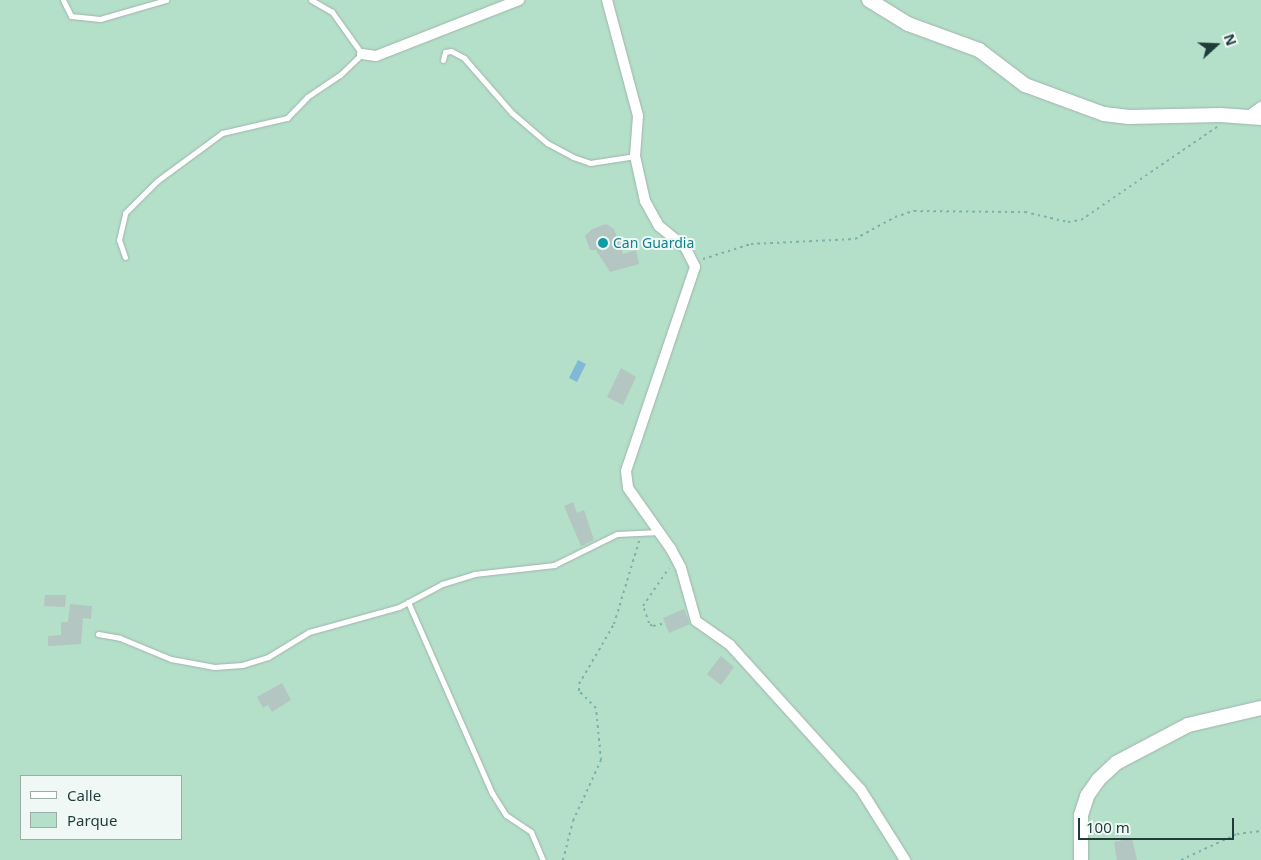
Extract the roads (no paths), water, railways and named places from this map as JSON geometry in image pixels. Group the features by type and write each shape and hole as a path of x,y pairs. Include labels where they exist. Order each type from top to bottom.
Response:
{"street":[{"path":"362,54 376,56 519,0"},
{"path":"607,0 638,116 635,156 645,201 652,218 685,247 694,262 694,277 626,471 628,488 674,554 696,621 730,645 860,790 905,860"},
{"path":"869,0 908,24 979,50 1025,85 1104,114 1129,117 1257,114"},
{"path":"1082,860 1081,815 1087,796 1116,763 1188,725 1261,708"}],"lane":[{"path":"63,0 71,16 100,19 166,0"},
{"path":"125,257 119,240 125,213 157,181 222,133 286,118 307,97 340,75 362,54 332,12 311,0"},
{"path":"443,60 445,52 451,51 464,58 512,113 547,143 573,157 590,163 635,156"},
{"path":"98,634 120,638 171,659 214,667 242,665 268,657 308,632 408,602 442,584 474,574 554,565 609,536 659,532"},
{"path":"408,602 492,793 506,815 531,832 543,860"}],"water":[{"path":"578,360 586,364 577,382 569,378"}],"place":[{"name":"Can Guardia","path":"603,243"}]}
